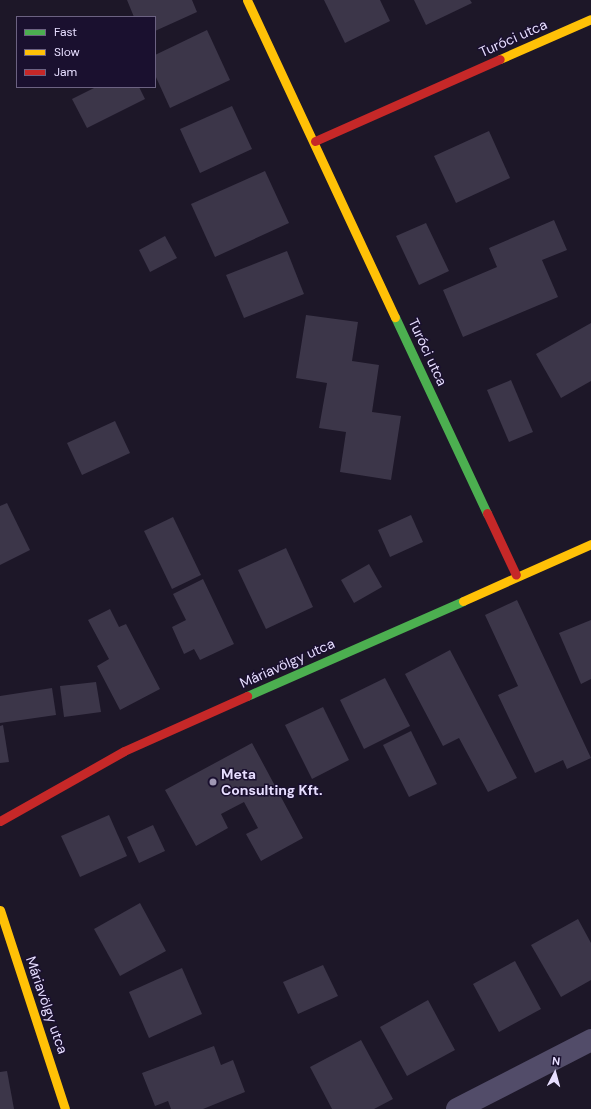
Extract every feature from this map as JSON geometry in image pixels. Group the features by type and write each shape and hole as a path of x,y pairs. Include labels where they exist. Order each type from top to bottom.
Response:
{"street":[{"name":"Turóci utca","path":"247,0 315,141 516,575"},
{"name":"Turóci utca","path":"315,141 591,19"},
{"name":"Máriavölgy utca","path":"0,821 124,751 516,575 591,544"},
{"name":"Máriavölgy utca","path":"0,910 65,1109"},
{"path":"457,1109 591,1040"}],"building":[{"path":"127,0 192,0 197,12 156,31 156,16 134,16"},
{"path":"324,0 380,0 390,21 345,43"},
{"path":"414,0 470,0 472,3 426,25"},
{"path":"207,30 230,80 170,108 156,77 156,55"},
{"path":"94,88 140,88 145,99 87,128 72,99"},
{"path":"232,106 252,149 200,173 180,129"},
{"path":"489,131 510,178 456,203 434,156"},
{"path":"265,171 289,223 215,257 191,204"},
{"path":"554,220 567,250 542,260 558,297 463,337 443,290 497,267 489,248"},
{"path":"426,223 449,271 419,285 396,236"},
{"path":"165,236 177,258 150,272 139,250"},
{"path":"287,251 304,294 244,318 226,275"},
{"path":"306,315 358,322 352,361 379,365 372,412 401,416 391,480 340,472 346,432 319,428 327,383 296,378"},
{"path":"591,323 591,381 561,398 536,354"},
{"path":"511,380 533,432 509,442 487,390"},
{"path":"115,421 130,453 82,475 67,443"},
{"path":"7,503 30,550 0,565 0,506"},
{"path":"411,515 423,542 390,557 378,530"},
{"path":"173,517 201,575 172,589 144,531"},
{"path":"286,548 313,607 266,629 238,570"},
{"path":"369,564 382,587 354,603 341,580"},
{"path":"203,579 234,644 200,660 194,649 184,654 172,627 186,620 173,594"},
{"path":"517,600 591,758 567,769 563,760 535,773 498,695 518,686 485,615"},
{"path":"110,609 119,627 126,624 160,689 120,710 97,666 109,659 88,620"},
{"path":"591,620 591,679 581,684 559,633"},
{"path":"450,650 517,778 488,792 459,738 443,746 405,674"},
{"path":"385,678 410,726 364,749 340,700"},
{"path":"96,682 101,712 64,717 60,686"},
{"path":"52,688 56,715 0,723 0,696"},
{"path":"323,707 349,760 312,779 285,725"},
{"path":"3,725 9,762 0,763 0,726"},
{"path":"411,731 437,784 409,797 383,745"},
{"path":"252,743 303,838 261,861 246,834 258,828 244,802 221,814 228,828 196,846 165,790"},
{"path":"109,815 127,856 80,877 61,836"},
{"path":"153,825 165,851 139,863 127,837"},
{"path":"140,903 166,951 120,976 94,929"},
{"path":"578,919 591,943 591,980 561,997 531,945"},
{"path":"515,961 541,1009 499,1032 473,984"},
{"path":"323,965 338,996 298,1014 283,982"},
{"path":"182,968 202,1014 149,1038 129,992"},
{"path":"428,1000 455,1050 407,1076 380,1027"},
{"path":"361,1040 393,1099 374,1109 332,1109 310,1067"},
{"path":"214,1046 221,1065 233,1060 245,1092 203,1109 171,1109 168,1101 155,1106 142,1073"},
{"path":"7,1071 14,1109 0,1109 0,1072"}],"traffic: fast":[{"path":"395,317 487,513"},
{"path":"247,696 463,601"}],"traffic: slow":[{"path":"247,0 395,317"},
{"path":"500,59 591,19"},
{"path":"463,601 591,544"},
{"path":"0,910 65,1109"}],"traffic: jam":[{"path":"315,141 500,59"},
{"path":"487,513 516,575"},
{"path":"0,821 124,751 247,696"}],"place":[{"name":"Meta Consulting Kft.","path":"213,782"}]}
